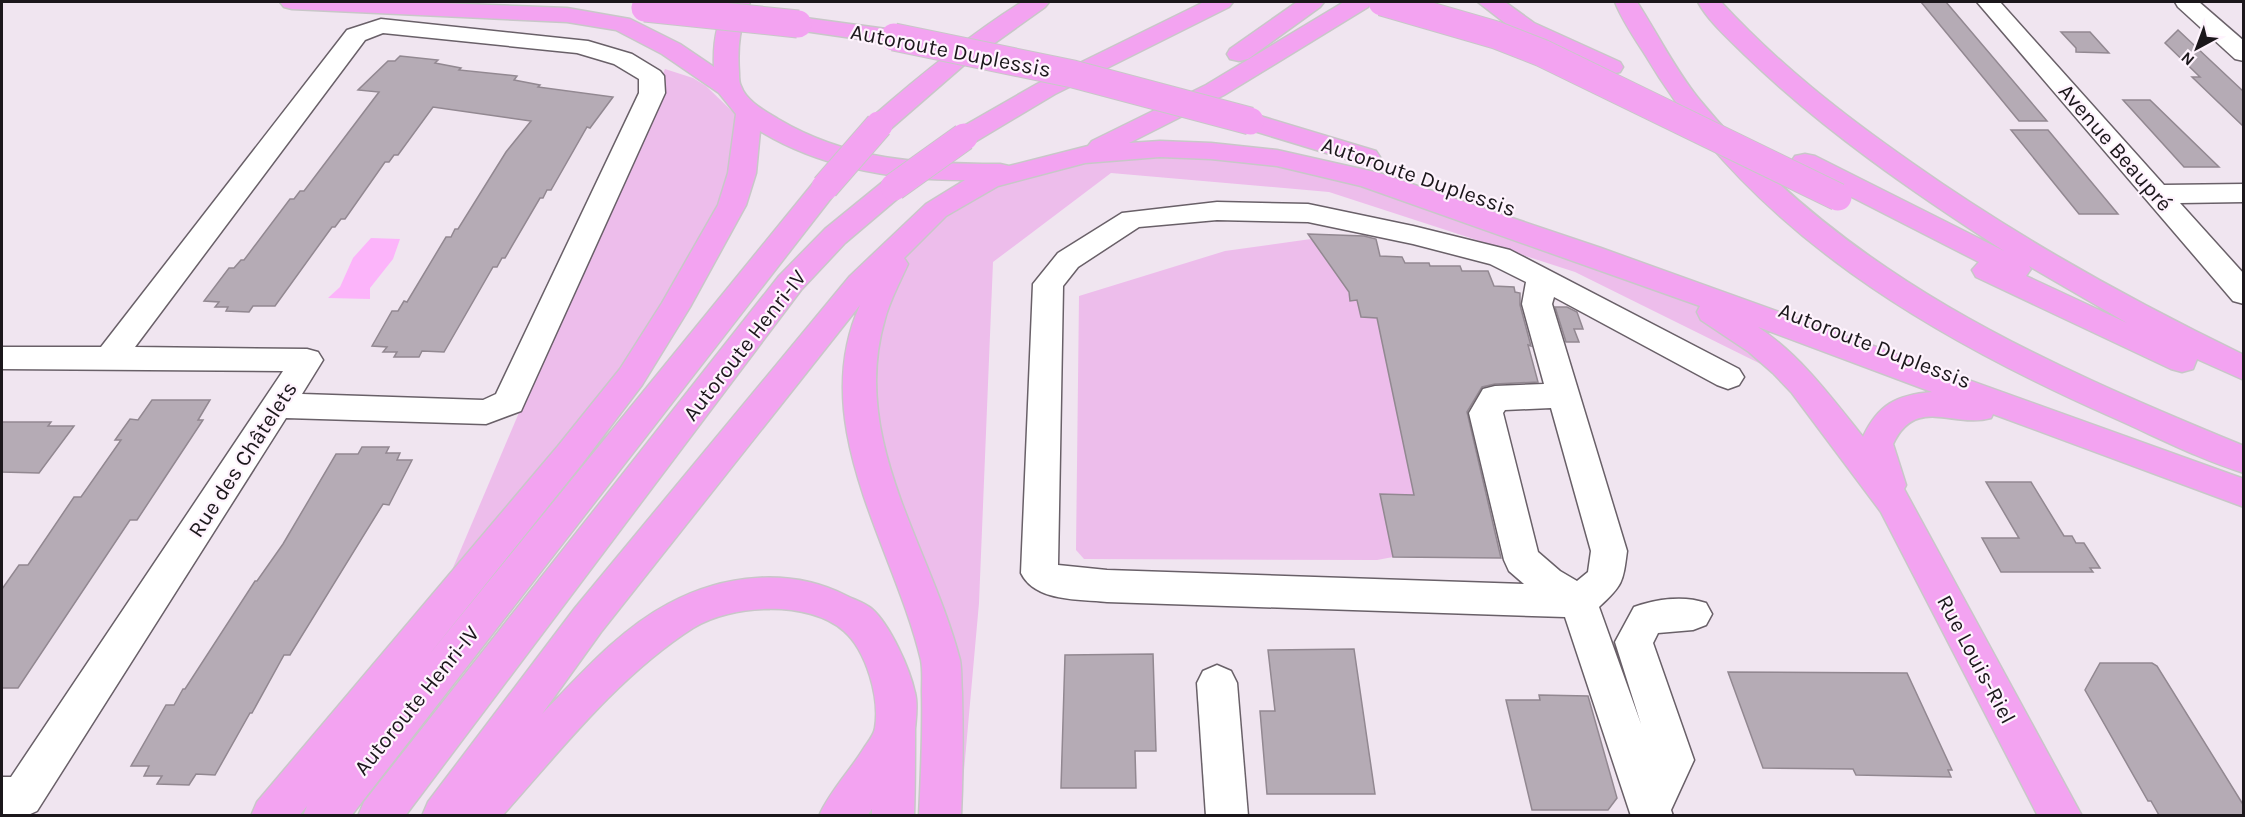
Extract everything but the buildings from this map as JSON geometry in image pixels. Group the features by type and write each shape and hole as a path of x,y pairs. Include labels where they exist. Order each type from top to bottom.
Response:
{"highway":[{"path":"292,2 593,18 622,24 652,38 796,141 831,154 887,167 940,172 1020,172"},
{"name":"Autoroute Duplessis","path":"559,2 645,8 798,24 894,37 1024,62 1147,92 1250,121 1414,173 1577,230 2244,486"},
{"path":"272,816 570,455 631,377 675,307 732,205 743,165 738,101 725,46 728,22 739,2"},
{"name":"Autoroute Henri-IV","path":"324,816 825,187 879,125 941,69 993,29 1037,2"},
{"name":"Autoroute Henri-IV","path":"379,816 790,283 835,236 894,187 964,137 1046,89 1221,2"},
{"path":"1142,127 1192,87 1312,2"},
{"path":"1084,155 1215,90 1360,2"},
{"path":"1382,2 1496,35 1542,53 2088,318 2244,389"},
{"path":"1490,2 1526,28 1611,67 1907,212 2244,389"},
{"path":"1626,2 1688,101 1756,177 1833,245 1911,298 2022,361 2119,408 2244,460"},
{"path":"1709,2 1722,18 1783,76 1849,132 1928,189 2030,255 2244,369"},
{"path":"443,816 588,620 861,283 936,210 968,190 988,180 1084,155 1160,149 1211,151 1277,158 1369,179 1591,255 2244,493"},
{"path":"906,239 882,282 865,332 859,368 859,410 865,448 900,548 921,599 940,663 943,734 940,816"},
{"path":"1591,255 1717,315 1760,344 1803,385 1894,502"},
{"path":"1894,502 1876,444 1890,419 1906,408 1922,405 1977,408 2156,461"},
{"name":"Rue Louis-Riel","path":"1894,502 2061,816"},
{"path":"473,816 594,687 640,644 682,615 720,600 753,593 783,592 822,602 858,620 882,654 896,694 893,816"},
{"path":"840,816 866,783 894,733"}],"street":[{"name":"Avenue Beaupré","path":"1988,2 2244,294"},
{"path":"2186,2 2244,54"},
{"path":"110,358 356,35 381,26 579,46 623,59 651,75 652,93 509,402 486,412 278,405"},
{"path":"2157,194 2244,193"},
{"path":"1542,278 1537,304 1609,551 1605,579 1579,602 1107,586 1055,581 1039,573 1048,284 1068,260 1132,219 1217,211 1308,213 1413,235 1500,257 1542,278 1728,377"},
{"name":"Rue des Châtelets","path":"2,358 307,360 22,797 2,797"},
{"path":"1564,395 1494,398 1485,413 1522,560 1547,582 1579,602 1651,813"},
{"path":"1651,813 1672,760 1634,642 1647,618 1694,614"},
{"path":"1217,683 1227,816"}],"shaded area":[{"path":"665,69 693,78 706,86 736,115 746,130 746,149 675,307 427,629"},
{"path":"1124,152 1321,167 1679,296 1717,315 1803,385 1575,272 1329,192 1111,173 993,262 979,603 960,815 943,734 865,448 882,282 936,210 968,190"},
{"path":"371,238 400,239 393,259 370,288 370,299 328,298 340,287 353,258"},
{"path":"1311,239 1343,284 1347,283 1350,301 1357,300 1361,317 1377,318 1414,495 1381,494 1393,557 1377,560 1084,559 1076,550 1079,296 1225,251"}]}
